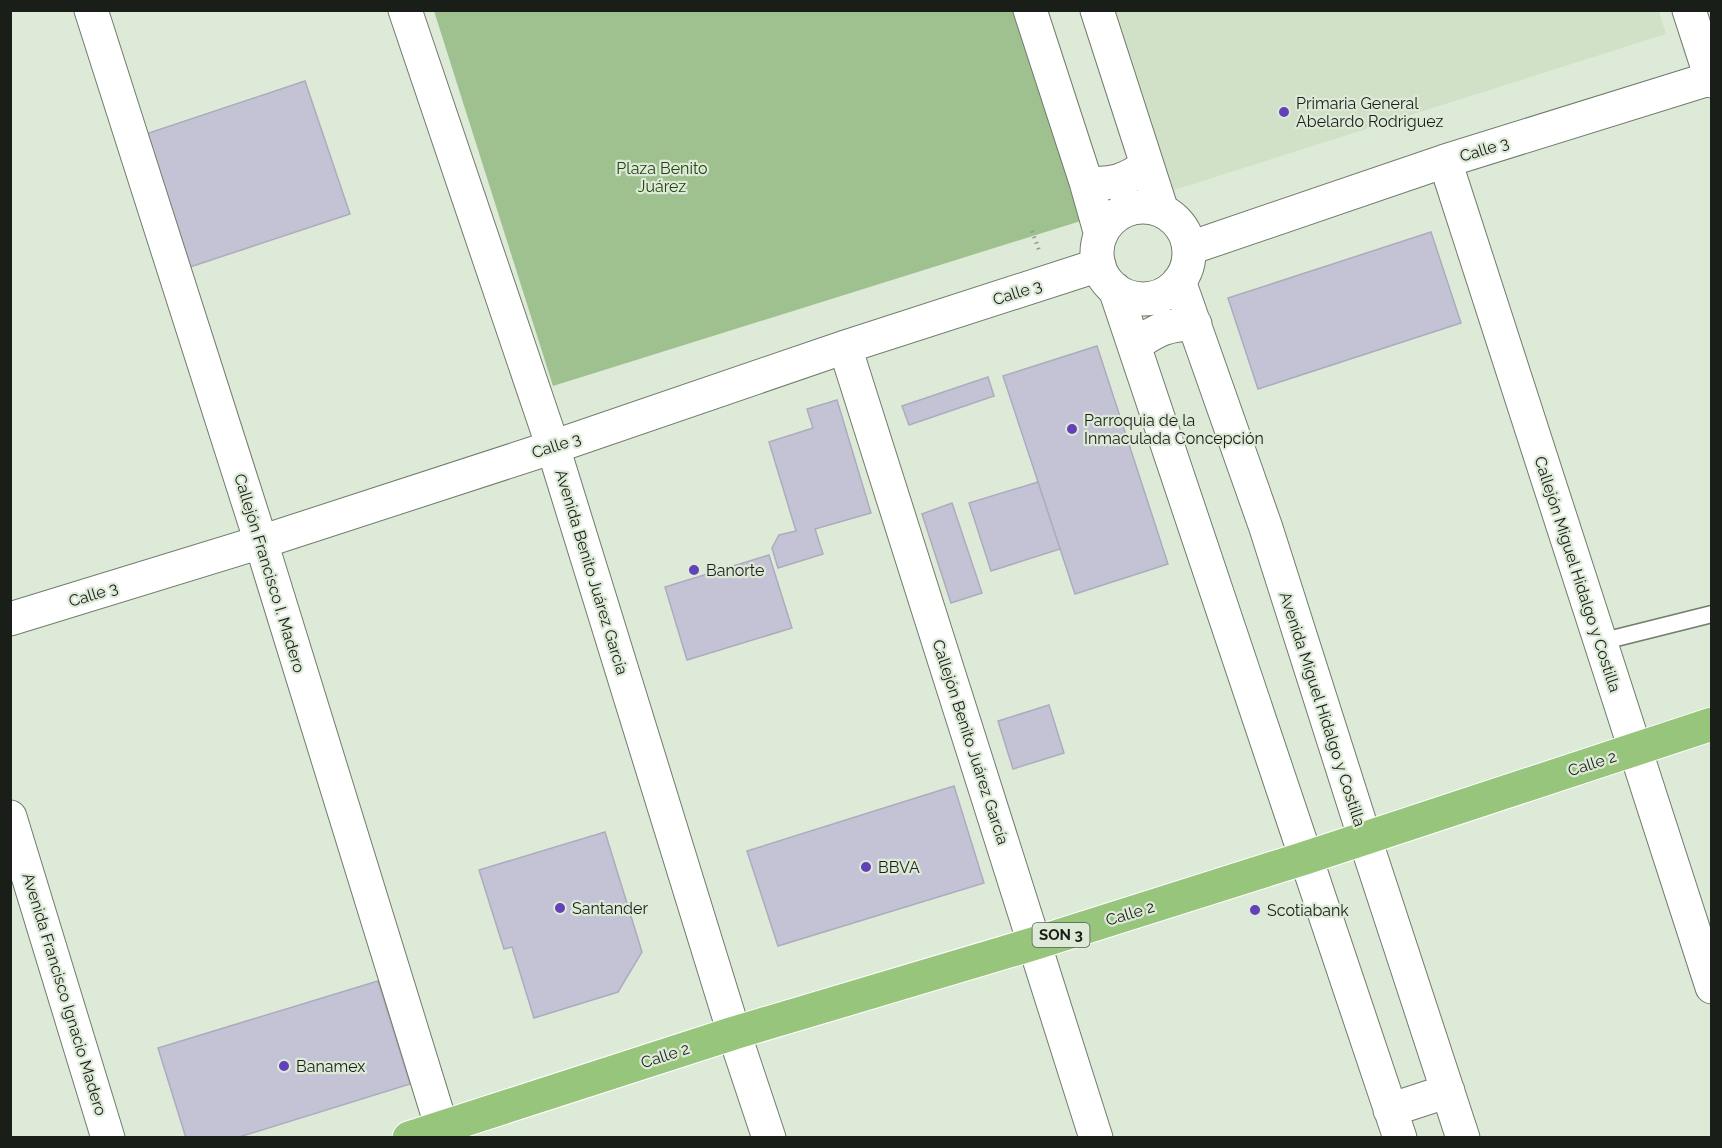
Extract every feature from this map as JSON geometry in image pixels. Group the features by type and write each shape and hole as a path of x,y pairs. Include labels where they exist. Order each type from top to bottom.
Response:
{"main road":[{"name":"Calle 2","path":"409,1137 443,1132 734,1033 1036,943 1365,839 1712,724"}],"street":[{"name":"Callejón Francisco I. Madero","path":"91,10 261,542 443,1132"},
{"name":"Avenida Benito Juárez García","path":"405,10 553,447 768,1137"},
{"path":"1030,10 1086,182 1105,263 1135,345 1395,1124 1448,1091"},
{"path":"1097,10 1162,211"},
{"path":"1699,28 1711,79"},
{"name":"Calle 3","path":"1190,248 1445,161 1711,79"},
{"name":"Callejón Miguel Hidalgo y Costilla","path":"1445,161 1712,987"},
{"path":"1086,182 1100,184 1117,182 1146,166"},
{"path":"1148,207 1172,217 1180,227 1190,248 1190,258 1179,281 1169,291 1156,297 1128,296 1105,263 1108,223 1119,213 1133,208 1148,207"},
{"name":"Calle 3","path":"10,619 261,542 553,447 845,347 1105,263"},
{"name":"Avenida Miguel Hidalgo y Costilla","path":"1179,281 1266,528 1463,1137"},
{"path":"1135,345 1152,332 1166,326 1194,324"},
{"name":"Callejón Benito Juárez García","path":"845,347 1096,1137"},
{"name":"Avenida Francisco Ignacio Madero","path":"10,817 108,1137"}],"lane":[{"path":"1600,642 1712,614"}],"shaded area":[{"name":"Primaria General Abelardo Rodriguez","path":"1116,11 1659,11 1666,34 1174,190"}],"green space":[{"name":"Plaza Benito Juárez","path":"434,11 1021,11 1087,219 553,386"}],"building":[{"path":"305,81 350,214 190,267 146,134"},
{"path":"1431,232 1461,323 1258,389 1228,298"},
{"name":"Parroquia de la Inmaculada Concepción","path":"1097,346 1168,564 1075,594 1003,376"},
{"path":"988,377 994,396 909,425 902,406"},
{"path":"837,400 871,513 815,529 823,554 778,568 772,548 779,535 796,531 769,442 813,428 807,409"},
{"path":"1038,482 1060,549 991,571 969,503"},
{"path":"952,503 982,593 951,603 922,514"},
{"path":"769,555 792,628 687,660 665,587"},
{"path":"1049,705 1064,753 1013,769 998,721"},
{"name":"BBVA","path":"954,786 984,883 778,946 747,851"},
{"name":"Santander","path":"605,832 642,952 618,992 534,1018 512,947 504,949 479,870"},
{"name":"Banamex","path":"378,981 410,1084 236,1138 186,1138 158,1048"}],"place":[{"name":"Primaria General Abelardo Rodriguez","path":"1284,112"},
{"name":"Parroquia de la Inmaculada Concepción","path":"1072,429"},
{"name":"Banorte","path":"694,570"},
{"name":"BBVA","path":"866,867"},
{"name":"Santander","path":"560,908"},
{"name":"Scotiabank","path":"1255,910"},
{"name":"Banamex","path":"284,1066"}]}
